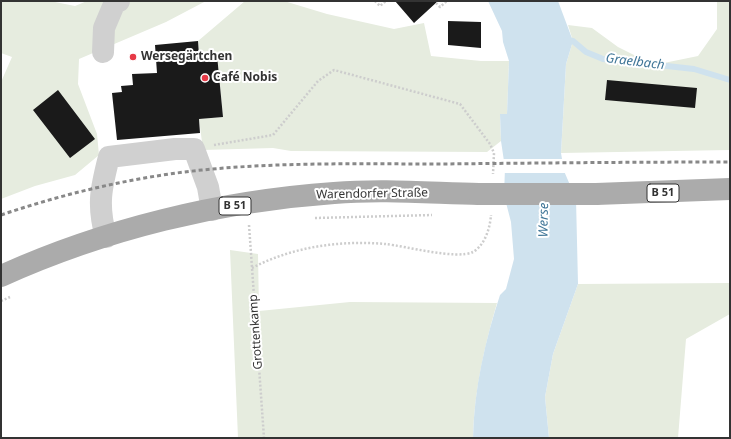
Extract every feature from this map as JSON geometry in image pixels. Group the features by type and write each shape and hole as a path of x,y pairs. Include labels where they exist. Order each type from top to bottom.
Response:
{"main road":[{"name":"Warendorfer Straße","path":"1,276 58,252 159,222 212,210 288,197 335,192 596,194 730,189"}],"street":[{"path":"103,52 104,28 115,2 118,1"},
{"path":"106,237 102,225 100,199 109,157 175,148 194,149 208,188 212,210"}],"path":[{"path":"375,1 380,6 386,1"},
{"path":"436,3 440,7 446,1"},
{"path":"194,149 273,135 318,81 334,70 460,104 490,144"},
{"path":"310,218 437,215"},
{"path":"252,268 286,253 337,244 386,244 451,255 465,254 474,251 483,241 488,233 491,220"},
{"path":"242,226 257,224"},
{"name":"Grottenkamp","path":"249,225 264,438"},
{"path":"1,301 13,295"}],"shaded area":[{"path":"1,1 50,1 75,6 87,1 206,1 166,22 79,59 78,84 97,134 99,155 75,175 35,186 1,199 1,82 12,57 1,53"},
{"path":"245,1 284,1 327,14 394,29 424,23 431,56 481,61 509,61 507,115 500,114 501,141 487,152 291,151 273,148 203,150 199,119 223,117 217,55 199,55 198,41"},
{"path":"717,1 730,1 730,150 561,153 566,64 573,41 568,25 592,28 618,47 654,65 698,56 717,29"},
{"path":"230,250 258,254 259,311 350,302 497,303 480,370 475,404 473,438 238,438"},
{"path":"730,283 730,314 686,339 678,438 549,438 545,397 553,354 578,284"}],"water":[{"name":"Werse","path":"488,1 558,1 573,41 566,64 561,153 564,171 576,199 578,284 553,354 545,397 549,438 473,438 481,365 500,295 506,289 514,259 511,222 504,195 505,168 501,141 500,114 507,114 509,61 503,42 502,31"}],"pier":[{"path":"501,159 564,159 567,173 503,173"}],"building":[{"path":"395,1 438,1 414,23"},
{"path":"448,21 481,22 481,48 448,45"},
{"path":"198,41 199,55 217,55 223,117 199,119 200,133 117,140 112,93 122,92 121,86 133,85 132,74 157,73 155,45"},
{"path":"607,80 697,88 695,108 605,100"},
{"path":"58,90 95,139 70,158 33,110"}],"waterway":[{"name":"Graelbach","path":"566,40 573,41 586,52 603,59 694,69 730,80"}],"railway":[{"path":"1,215 100,187 177,173 232,167 322,164 730,162"}],"place":[{"name":"Wersegärtchen","path":"133,57"},
{"name":"Café Nobis","path":"205,78"}]}
